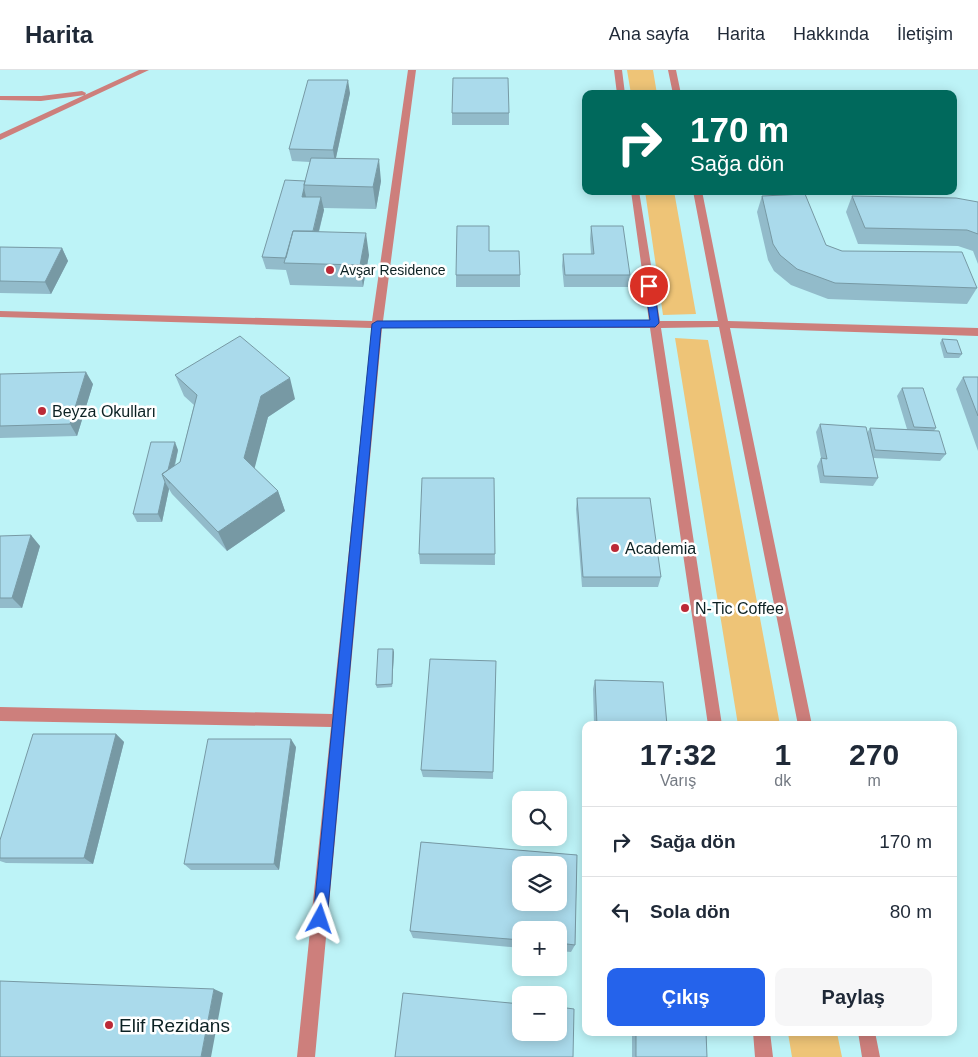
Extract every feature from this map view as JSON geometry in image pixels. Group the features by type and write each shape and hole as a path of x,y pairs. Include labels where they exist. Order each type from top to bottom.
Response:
{"street":[{"path":"0,137 145,70"},
{"path":"306,1057 377,324 412,70"},
{"path":"618,70 620,90"},
{"path":"672,70 676,90"},
{"path":"0,98 16,100 56,98 104,88"},
{"path":"636,195 714,721"},
{"path":"698,195 803,721"},
{"path":"0,314 377,324 724,324 978,332"},
{"path":"0,714 339,721"},
{"path":"761,1036 764,1057"},
{"path":"867,1036 871,1057"}],"shaded area":[{"path":"627,70 653,70 656,90 630,90"},
{"path":"646,195 675,195 696,314 663,315"},
{"path":"675,338 708,340 779,721 737,721"},
{"path":"788,1036 838,1036 842,1057 792,1057"}],"building":[{"path":"453,78 508,78 509,113 452,113"},
{"path":"308,80 348,80 333,150 289,149"},
{"path":"311,158 379,159 373,187 304,185"},
{"path":"285,180 305,181 302,197 321,197 313,231 293,231 286,258 262,257"},
{"path":"805,195 826,245 842,251 962,252 977,288 835,283 797,269 780,255 773,244 762,196"},
{"path":"852,196 956,198 978,202 978,234 967,230 865,228"},
{"path":"457,226 489,226 489,251 519,251 520,275 456,275"},
{"path":"591,226 623,226 630,275 565,275 563,254 594,254"},
{"path":"293,231 366,233 360,265 284,263"},
{"path":"0,247 62,248 45,282 0,281"},
{"path":"240,336 290,378 261,396 244,458 278,491 218,532 162,474 180,462 197,395 175,375"},
{"path":"942,339 957,340 962,354 947,353"},
{"name":"Beyza Okulları","path":"86,372 70,424 0,426 0,374"},
{"path":"963,377 978,377 978,416"},
{"path":"902,388 923,388 936,428 914,427"},
{"path":"820,424 866,427 878,478 824,476 821,458 827,459"},
{"path":"870,428 939,431 946,454 875,450"},
{"path":"151,442 175,442 168,470 162,474 165,482 158,514 133,514"},
{"path":"422,478 494,478 495,554 419,554"},
{"name":"Academia","path":"577,498 650,498 661,577 583,577"},
{"path":"31,535 12,598 0,598 0,536"},
{"path":"378,649 393,649 392,684 376,685"},
{"path":"430,659 496,661 493,772 421,770"},
{"path":"595,680 663,682 667,721 597,721"},
{"path":"33,734 116,734 84,858 0,858 0,840"},
{"path":"208,739 291,739 274,864 184,864"},
{"path":"421,842 577,855 575,945 567,944 567,921 512,921 512,939 410,931"},
{"name":"Elif Rezidans","path":"0,981 214,989 201,1057 0,1057"},
{"path":"403,993 512,1003 512,1041 567,1041 567,1008 574,1009 573,1057 395,1057"},
{"path":"636,1036 706,1036 707,1057 636,1057"}],"place":[{"name":"Avşar Residence","path":"330,270"},
{"name":"Beyza Okulları","path":"42,411"},
{"name":"Academia","path":"615,548"},
{"name":"N-Tic Coffee","path":"685,608"},
{"name":"Elif Rezidans","path":"109,1025"}],"route":[{"path":"320,919 377,324 655,323 649,286"}]}
